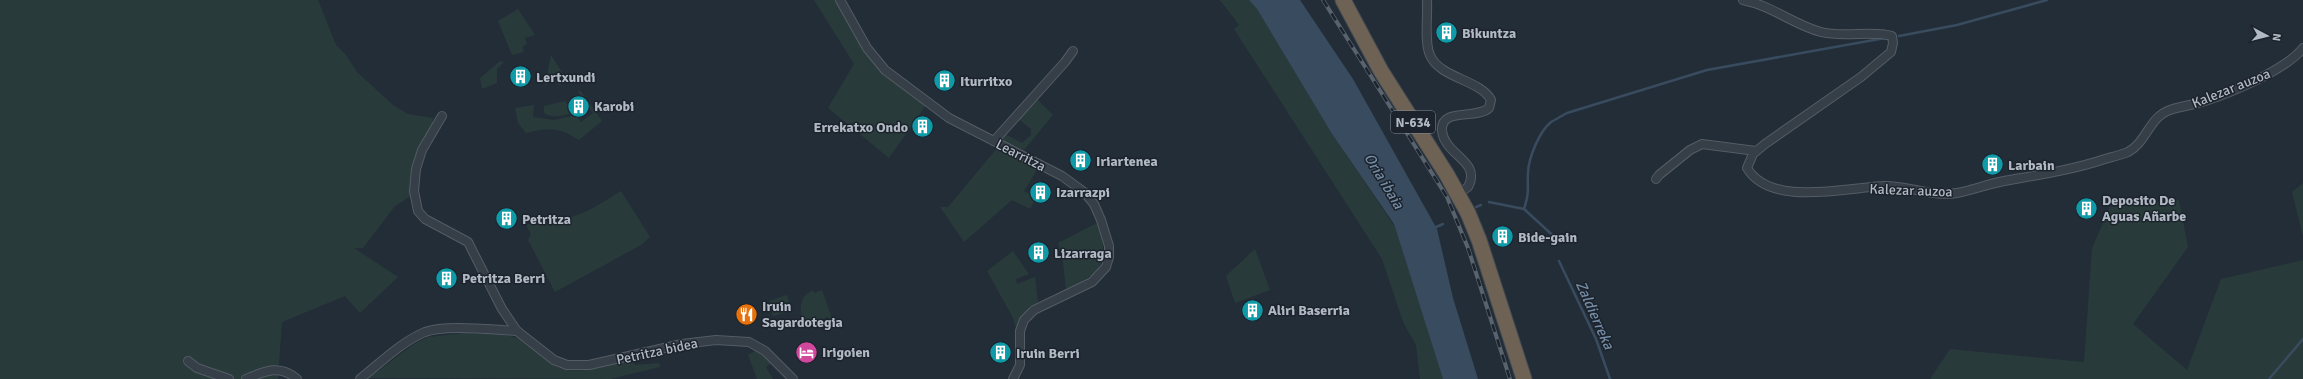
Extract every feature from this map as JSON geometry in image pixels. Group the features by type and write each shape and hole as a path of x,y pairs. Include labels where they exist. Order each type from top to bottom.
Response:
{"highway":[{"name":"N-634","path":"1343,0 1387,82 1458,194 1476,231 1524,379"},
{"name":"N-634","path":"1348,0 1361,33"}],"street":[{"name":"Learritza","path":"840,0 867,48 885,70 949,118 1062,176 1084,192 1094,204 1101,220 1109,246 1109,257 1101,275 1092,282 1034,310 1024,320 1020,331 1020,365 1013,379"},
{"path":"1427,0 1428,49 1432,60 1448,72 1482,91 1491,100 1489,108 1482,113 1452,115 1446,119 1442,125 1443,135 1448,147 1465,162 1471,174 1468,188 1458,194"},
{"name":"Kalezar auzoa","path":"1743,0 1762,4 1797,24 1821,32 1846,35 1884,34 1892,36 1894,43 1891,52 1861,77 1807,113 1753,154 1747,168 1753,177 1767,184 1787,190 1835,192 1885,186 1943,194 1958,193 1979,186 2077,168 2128,152 2140,143 2156,117 2170,110 2207,101 2269,74 2287,63 2303,48"},
{"path":"994,141 1065,62 1073,51"},
{"name":"Petritza bidea","path":"442,116 422,150 416,169 415,202 418,211 425,219 468,242 502,309 517,331 554,360 567,365 589,365 682,344 716,340 749,342 765,351 793,379"},
{"path":"1656,179 1690,150 1702,144 1756,151"},
{"path":"360,379 411,339 426,331 472,329 517,331"},
{"path":"188,361 197,368 229,379"},
{"path":"246,379 271,370 281,369 297,379"}],"green space":[{"path":"0,0 318,0 336,45 346,55 357,72 393,105 408,114 433,118 432,127 413,169 411,196 395,206 363,248 354,248 398,277 360,313 345,296 282,322 278,379 0,379"},
{"path":"814,0 836,0 869,55 884,74 926,105 889,158 828,108 854,64"},
{"path":"1220,0 1249,0 1257,9 1332,134 1395,227 1443,379 1420,379 1416,345 1403,322 1382,259 1234,29 1239,25"},
{"path":"518,9 535,35 525,38 527,44 522,47 524,52 512,55 498,21"},
{"path":"551,55 567,80 559,85 555,78 545,86"},
{"path":"500,61 504,62 497,69 497,83 482,89 480,78"},
{"path":"580,90 602,121 579,140 560,130 554,129 526,133 518,123 515,108 534,105 533,117 554,120 576,115 581,122 593,113 578,92"},
{"path":"1036,98 1053,115 1024,150 1001,140 1005,134 1022,143 1031,135 1031,129 1017,118"},
{"path":"565,101 573,112 558,116 551,116 544,113 544,106"},
{"path":"998,147 1038,168 1024,191 1036,198 1030,209 1012,200 964,242 940,207 948,207"},
{"path":"2303,183 2303,237 2292,192"},
{"path":"621,191 650,237 641,245 555,292 528,240 531,234 526,225 575,216 596,206"},
{"path":"2179,200 2188,247 2133,324 2187,370 2221,279 2303,260 2303,379 1930,379 1950,349 2084,362 2092,248 2110,207"},
{"path":"1097,223 1103,247 1103,256 1100,264 1096,271 1089,277 1068,289 1066,288 1062,255 1058,243"},
{"path":"1255,249 1270,290 1235,303 1226,276"},
{"path":"1013,251 1029,274 1016,279 1017,284 1035,277 1038,302 1024,310 1031,307 1019,320 1017,331 1012,316 987,271"},
{"path":"813,290 814,293 822,290 834,324 831,325 828,317 804,326 801,316 802,301 808,293"},
{"path":"787,295 792,311 773,316 769,301"},
{"path":"466,333 515,337 527,343 554,365 567,370 575,371 591,369 630,359 635,365 659,363 660,367 610,379 369,378 414,344 428,337"},
{"path":"756,350 771,363 766,367 773,379 757,379 748,355"}],"water":[{"name":"Oria ibaia","path":"1249,0 1300,0 1353,79 1437,229 1453,298 1478,379 1443,379 1394,224 1332,134 1257,9"}],"waterway":[{"path":"1899,36 1957,25 2047,0"},
{"path":"1524,209 1528,193 1529,166 1535,145 1547,126 1567,113 1707,70 1885,38"},
{"path":"1489,202 1524,209 1560,242"},
{"path":"1476,207 1481,205"},
{"path":"1434,228 1443,224"},
{"name":"Zaldierreka","path":"1559,261 1596,339 1610,379"},
{"path":"2269,379 2303,339"}],"railway":[{"path":"1323,0 1447,197 1468,248 1510,379"}],"place":[{"name":"Bikuntza","path":"1446,33"},
{"name":"Lertxundi","path":"520,77"},
{"name":"Iturritxo","path":"944,81"},
{"name":"Karobi","path":"579,106"},
{"name":"Errekatxo Ondo","path":"923,127"},
{"name":"Iriartenea","path":"1080,161"},
{"name":"Larbain","path":"1992,165"},
{"name":"Izarrazpi","path":"1040,192"},
{"name":"Deposito De Aguas Añarbe","path":"2086,208"},
{"name":"Petritza","path":"506,219"},
{"name":"Bide-gain","path":"1502,237"},
{"name":"Lizarraga","path":"1039,253"},
{"name":"Petritza Berri","path":"446,278"},
{"name":"Aliri Baserria","path":"1252,310"},
{"name":"Iruin Sagardotegia","path":"747,314"},
{"name":"Irigoien","path":"806,352"},
{"name":"Iruin Berri","path":"1001,353"}]}
